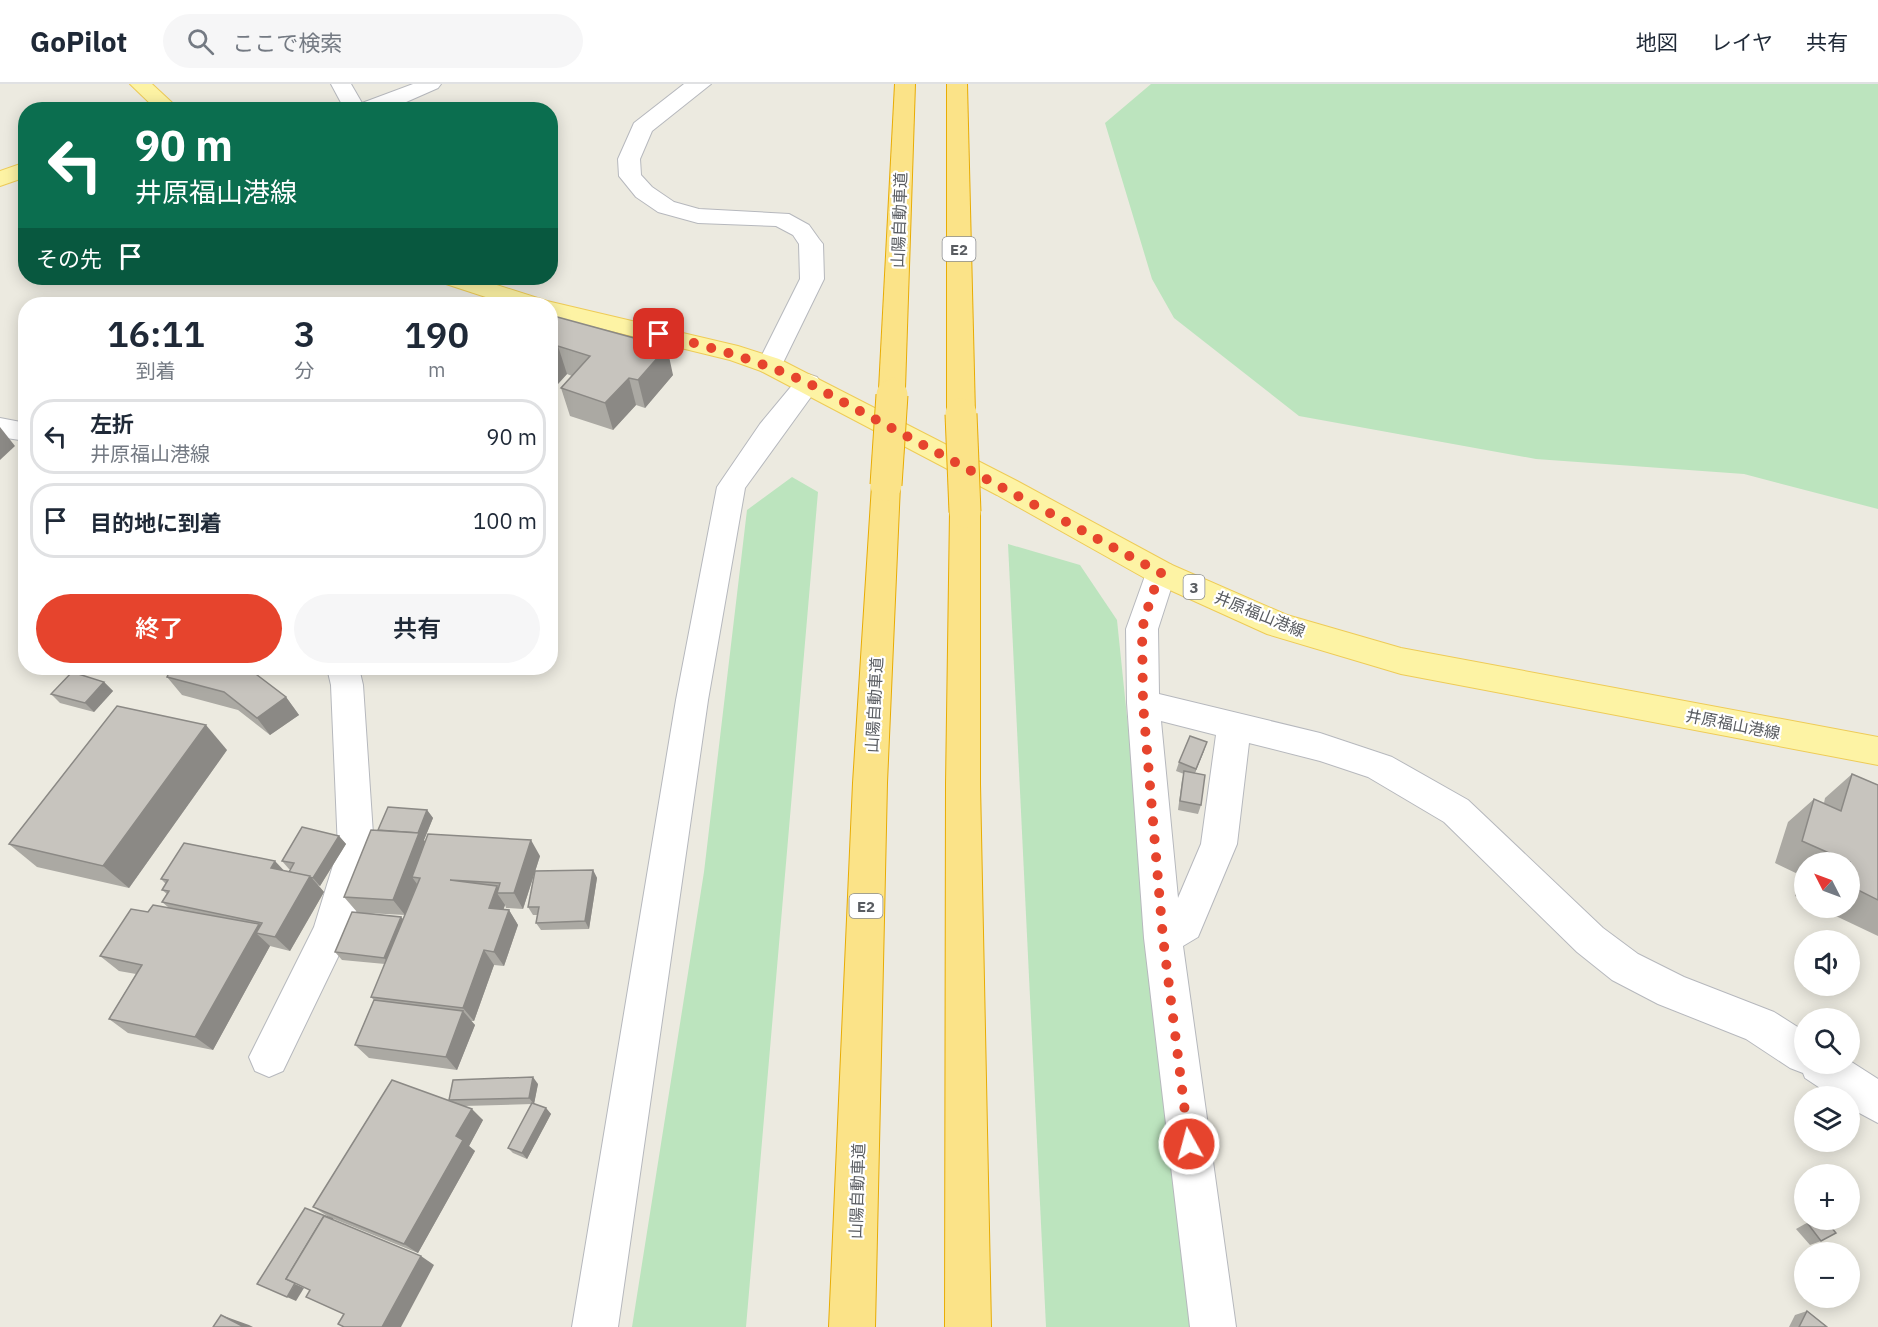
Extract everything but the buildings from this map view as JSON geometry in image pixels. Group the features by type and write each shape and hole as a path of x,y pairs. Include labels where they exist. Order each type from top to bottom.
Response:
{"highway":[{"name":"山陽自動車道","path":"852,1327 870,783 892,389 905,84"},
{"name":"E2","path":"957,84 964,512 963,784 968,1327"}],"main road":[{"path":"140,84 161,102"},
{"path":"0,179 18,172"},
{"path":"467,285 493,297"},
{"name":"井原福山港線","path":"558,310 738,354 770,365 808,383 1161,573 1278,625 1401,661 1878,751"}],"street":[{"path":"341,84 352,102"},
{"path":"388,102 431,84"},
{"path":"701,84 693,87 642,128 629,159 630,176 644,192 666,207 698,216 781,219 801,231 811,244 812,279 770,365"},
{"path":"595,1327 692,700 731,487 770,431 808,383"},
{"path":"0,427 18,432"},
{"path":"1161,573 1142,629 1143,704 1163,938 1213,1327"},
{"path":"269,1057 332,930 356,849 345,675"},
{"path":"1143,704 1234,724 1320,747 1380,767 1456,811 1590,940 1625,967 1672,991 1760,1025 1794,1047"},
{"path":"1163,938 1185,925 1219,844 1234,724"},
{"path":"1834,1074 1878,1103"}],"green space":[{"path":"1151,84 1878,84 1878,509 1744,474 1536,459 1299,416 1174,318 1152,279 1105,123"},
{"path":"792,477 818,492 746,1327 632,1327 704,872 747,510"},
{"path":"1008,544 1080,565 1117,620 1190,1327 1046,1327"}],"route":[{"path":"659,334 738,354 770,365 808,383 1007,488 1161,573 1142,629 1143,704 1163,938 1189,1144"}]}
